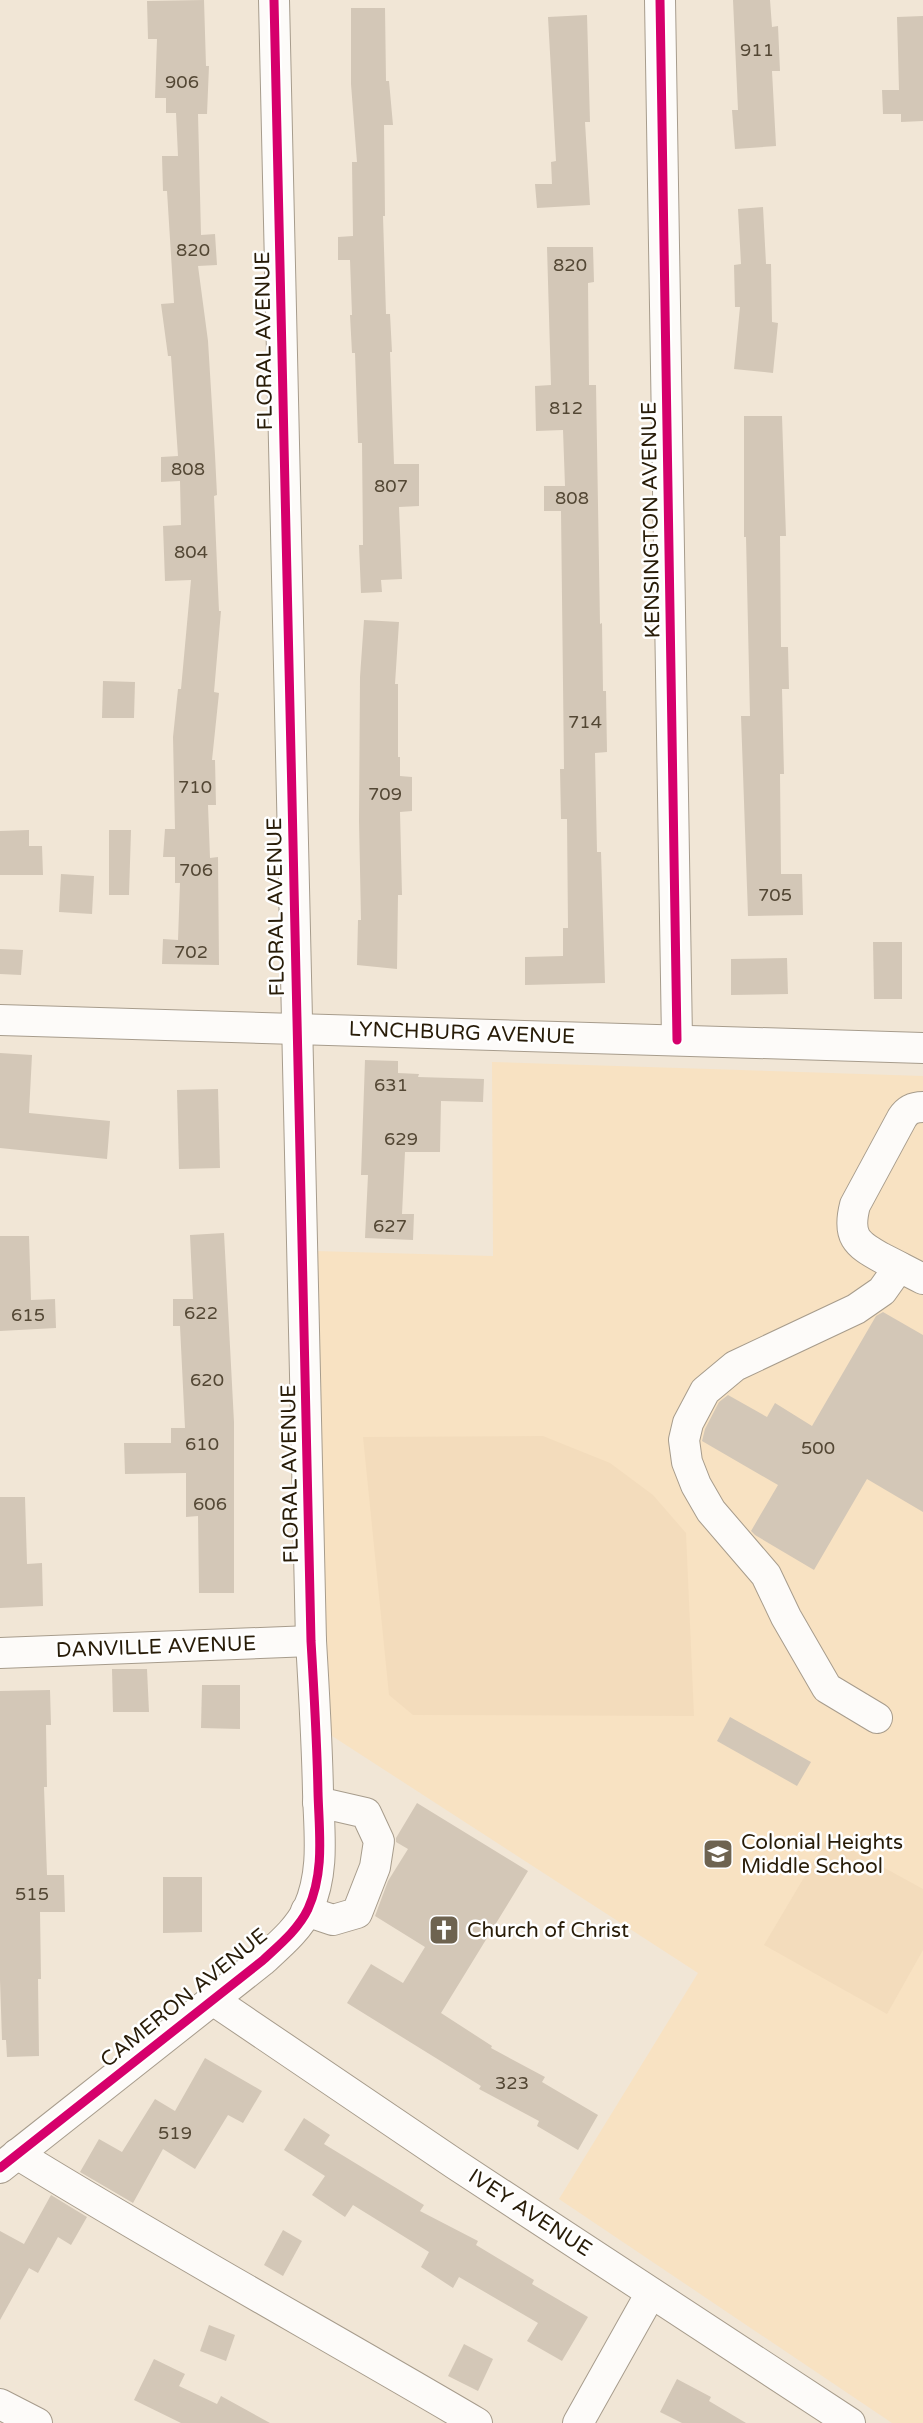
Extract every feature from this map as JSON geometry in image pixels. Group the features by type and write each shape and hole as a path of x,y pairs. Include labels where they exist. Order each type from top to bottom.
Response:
{"street":[{"name":"FLORAL AVENUE","path":"274,0 296,1028 319,1808"},
{"name":"KENSINGTON AVENUE","path":"660,0 677,1040"},
{"name":"LYNCHBURG AVENUE","path":"0,1020 923,1048"},
{"path":"911,1273 860,1246 851,1220 855,1205 902,1118 906,1112 923,1107"},
{"path":"877,1717 827,1688 786,1617 766,1575 711,1511 696,1485 687,1462 684,1440 688,1423 705,1391 735,1366 856,1310 911,1273"},
{"name":"DANVILLE AVENUE","path":"0,1653 312,1641"},
{"path":"306,1911 333,1920 357,1913 375,1867 379,1841 366,1813 319,1808"},
{"name":"CAMERON AVENUE","path":"8,2161 262,1961 292,1931 306,1911 318,1882 319,1808"},
{"name":"IVEY AVENUE","path":"213,2000 443,2156 850,2423"},
{"path":"8,2161 112,2213 308,2323 477,2423"},
{"path":"578,2423 651,2292"},
{"path":"0,2404 37,2423"}],"shaded area":[{"name":"Colonial Heights Middle School","path":"492,1062 923,1076 923,2423 892,2423 559,2199 698,1973 329,1734 315,1251 493,1256"},
{"path":"543,1436 610,1463 653,1495 686,1533 694,1716 413,1715 389,1695 363,1437"},
{"path":"828,1837 923,1889 923,1950 887,2014 764,1945"}],"building":[{"path":"204,0 206,66 209,66 207,114 198,114 201,235 215,234 217,265 198,266 208,341 221,611 214,692 219,693 212,760 215,760 216,805 208,805 210,858 218,857 219,965 162,964 163,939 178,940 180,883 175,883 175,857 163,857 165,829 175,829 173,737 178,689 181,689 191,580 165,581 163,526 181,525 180,481 161,482 161,457 178,456 171,356 168,356 161,304 174,303 167,191 163,191 162,156 178,156 176,113 166,113 166,98 155,98 157,39 148,39 147,1"},
{"path":"733,0 770,0 772,27 778,26 780,71 772,71 776,146 735,149 732,110 738,110"},
{"path":"351,8 385,8 386,81 389,81 393,125 384,125 383,216 386,314 390,314 392,352 394,464 419,464 419,506 399,507 402,579 381,580 382,592 361,593 359,545 363,545 362,443 358,443 355,353 352,353 350,260 338,260 338,237 353,236 352,162 357,162 351,84"},
{"path":"587,15 590,122 585,122 590,205 537,208 535,184 552,184 551,162 556,161 548,17"},
{"path":"923,16 923,121 901,122 901,114 883,114 882,90 899,90 897,17"},
{"path":"763,207 766,264 771,264 772,322 778,323 773,373 734,369 740,307 735,307 734,265 741,264 738,209"},
{"path":"547,247 593,247 594,282 588,283 589,385 596,385 600,624 602,623 603,691 606,691 607,752 595,753 597,852 601,852 605,983 525,985 525,957 563,956 563,928 568,928 567,819 561,819 560,769 564,769 561,511 544,511 544,486 565,486 563,430 536,431 535,386 551,385"},
{"path":"744,416 782,416 786,536 780,536 781,647 788,647 789,689 782,689 784,774 780,774 781,874 802,874 803,915 748,916 741,716 750,716 744,537"},
{"path":"364,620 399,622 395,684 398,684 398,757 400,776 412,777 412,811 400,812 402,895 398,895 397,969 357,965 358,920 361,920 360,677"},
{"path":"103,681 135,682 134,718 102,718"},
{"path":"29,830 29,846 42,846 43,875 0,875 0,831"},
{"path":"109,830 131,830 129,895 109,895"},
{"path":"61,874 94,876 92,914 59,912"},
{"path":"873,942 902,942 902,999 874,999"},
{"path":"0,949 23,950 21,975 0,974"},
{"path":"787,958 788,994 731,995 731,959"},
{"path":"0,1053 32,1055 29,1113 110,1121 107,1159 0,1148"},
{"path":"365,1060 398,1061 398,1073 419,1074 418,1077 484,1079 483,1102 441,1101 440,1152 405,1152 402,1214 414,1214 413,1240 365,1238 368,1175 361,1175"},
{"path":"218,1089 220,1168 179,1169 177,1090"},
{"path":"224,1233 234,1422 234,1593 199,1593 198,1516 186,1517 186,1473 125,1474 124,1443 171,1443 171,1428 185,1428 180,1326 173,1326 173,1299 193,1299 190,1235"},
{"path":"0,1236 29,1236 31,1300 55,1299 56,1328 0,1331"},
{"path":"883,1312 923,1335 923,1512 867,1479 814,1570 751,1531 778,1485 702,1441 705,1429 719,1402 728,1395 767,1417 775,1403 812,1426 876,1316"},
{"path":"0,1497 25,1497 27,1564 42,1563 43,1606 0,1608"},
{"path":"112,1669 147,1669 149,1712 113,1712"},
{"path":"202,1685 240,1685 240,1729 201,1728"},
{"path":"50,1690 51,1725 46,1725 47,1787 44,1787 47,1875 64,1875 65,1912 40,1912 39,2056 7,2057 6,2040 2,2040 0,1980 0,1691"},
{"path":"730,1717 811,1762 797,1786 717,1741"},
{"name":"Church of Christ","path":"417,1803 528,1871 441,2013 492,2046 491,2048 545,2077 542,2082 598,2115 578,2150 537,2126 539,2121 479,2089 481,2086 347,2003 371,1964 403,1983 425,1947 375,1916 388,1881 408,1849 396,1842 396,1838"},
{"path":"163,1877 202,1877 202,1932 163,1933"},
{"path":"205,2058 262,2091 243,2123 228,2115 195,2169 163,2149 133,2203 80,2172 99,2139 122,2152 155,2099 175,2111"},
{"path":"304,2118 330,2135 324,2144 424,2205 420,2211 478,2241 476,2245 534,2280 532,2284 588,2317 562,2361 527,2341 538,2323 459,2277 453,2288 421,2267 429,2252 353,2205 345,2217 312,2195 325,2176 284,2150"},
{"path":"51,2195 87,2217 71,2245 58,2237 38,2273 29,2268 0,2320 0,2231 24,2244"},
{"path":"283,2230 302,2241 283,2276 264,2265"},
{"path":"209,2325 235,2335 226,2361 200,2351"},
{"path":"464,2344 493,2359 478,2391 448,2376"},
{"path":"154,2359 185,2374 179,2386 217,2404 221,2396 270,2423 181,2423 134,2400"},
{"path":"677,2379 711,2397 709,2401 746,2423 682,2423 660,2412"}],"cycle path":[{"path":"0,2168 262,1961 299,1924 313,1895 319,1866 311,1641 274,0"},
{"path":"660,0 677,1040"}],"place":[{"name":"Colonial Heights Middle School","path":"718,1854"},
{"name":"Church of Christ","path":"444,1930"}]}
